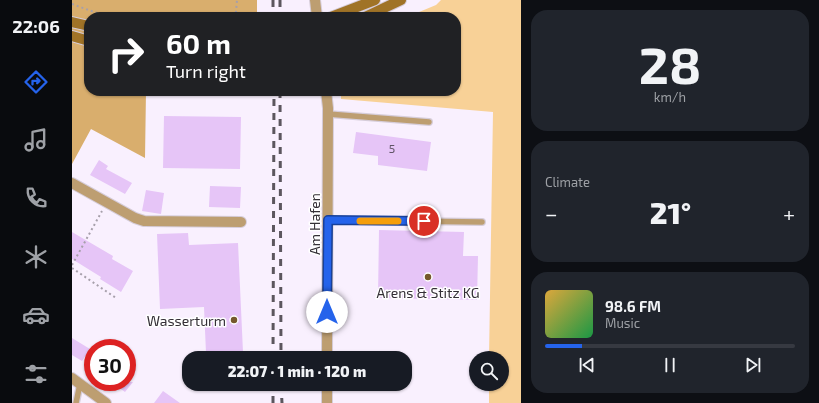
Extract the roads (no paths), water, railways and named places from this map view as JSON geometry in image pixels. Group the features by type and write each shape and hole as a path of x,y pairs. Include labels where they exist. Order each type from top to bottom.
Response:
{"main road":[{"path":"344,12 374,0"},
{"path":"376,12 401,0"},
{"path":"72,22 84,25"},
{"path":"72,36 84,40"}],"street":[{"path":"315,0 316,12"},
{"name":"Am Hafen","path":"326,96 328,114 327,351"},
{"path":"72,183 135,218 144,220 241,222"},
{"path":"76,381 106,403"},
{"path":"327,391 327,403"}],"lane":[{"path":"328,114 429,122"},
{"path":"328,220 482,222"},
{"path":"76,381 76,403"}],"railway":[{"path":"273,0 273,12"},
{"path":"280,0 280,12"},
{"path":"273,351 274,96"},
{"path":"280,96 281,351"},
{"path":"273,391 273,403"},
{"path":"281,391 282,403"}],"place":[{"name":"Arens & Stitz KG","path":"428,277"},
{"name":"Wasserturm","path":"234,320"}]}
